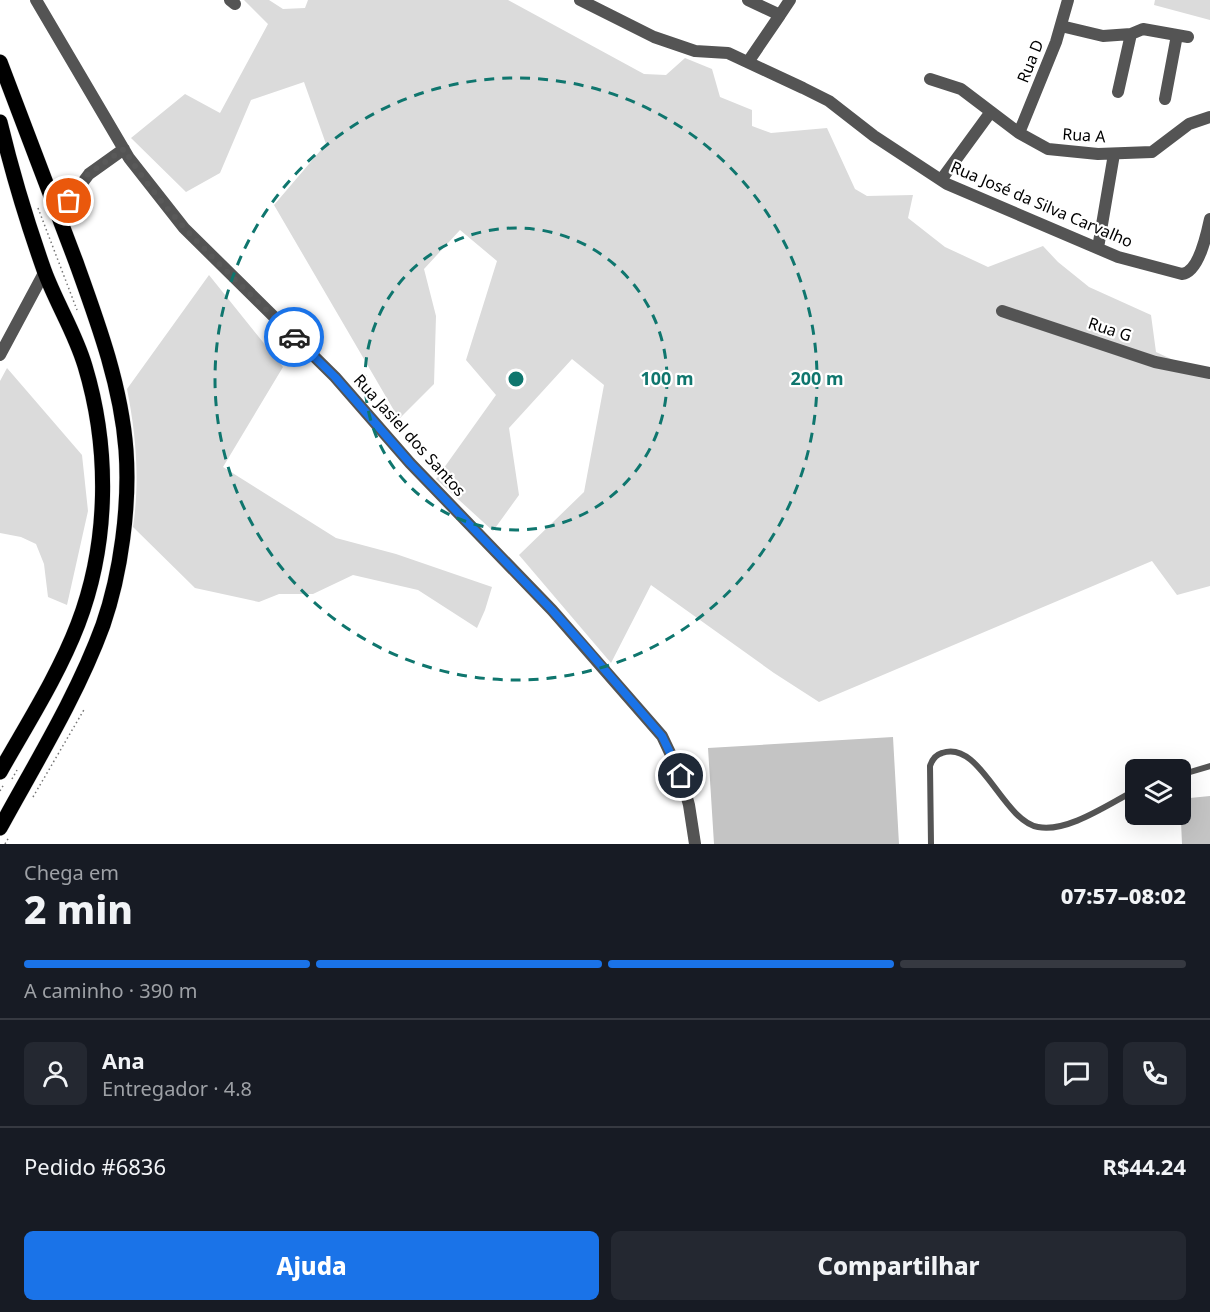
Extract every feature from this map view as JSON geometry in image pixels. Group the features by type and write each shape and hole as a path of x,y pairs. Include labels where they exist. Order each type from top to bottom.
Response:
{"main road":[{"path":"0,62 59,214 102,336 113,373 126,451 126,506 114,585 103,624 87,664 13,771"},
{"path":"0,122 8,155 45,271 81,356 93,396 102,442 103,483 101,517 88,592 78,624 13,771 5,831"}],"street":[{"name":"Rua Jasiel dos Santos","path":"36,0 124,149 151,188 184,228 335,377 410,463 552,610 662,736 681,776 689,805 694,844"},
{"name":"Rua José da Silva Carvalho","path":"580,0 654,37 695,51 728,53 748,62 829,101 874,136 941,180 1118,257 1185,274 1192,269 1204,244 1210,219"},
{"path":"748,0 780,15"},
{"path":"748,62 790,0"},
{"name":"Rua D","path":"1019,133 1056,42 1068,0"},
{"path":"1061,26 1103,36 1131,34 1143,29 1183,36 1165,99"},
{"path":"1118,92 1131,34"},
{"name":"Rua A","path":"930,79 961,89 1019,133 1048,148 1098,154 1152,152 1189,124 1210,117"},
{"path":"941,180 990,112"},
{"path":"59,214 88,174 124,149"},
{"path":"1098,248 1114,154"},
{"path":"0,355 45,271"},
{"name":"Rua G","path":"1002,311 1155,362 1210,372"}],"lane":[{"path":"931,844 930,766 932,760 940,753 956,751 967,757 1026,823 1037,827 1060,826 1082,818 1125,796"},
{"path":"1191,772 1210,766"}],"path":[{"path":"35,202 80,318"},
{"path":"28,805 85,708"},
{"path":"0,791 13,771"},
{"path":"5,831 5,844"}],"shaded area":[{"path":"244,0 269,0 283,9 305,8 308,0 508,0 644,74 666,75 685,58 712,69 720,97 752,110 752,126 771,133 827,128 855,189 867,196 913,195 908,218 945,247 988,267 1043,246 1058,262 1089,287 1151,315 1156,352 1210,377 1210,586 1177,595 1152,561 819,702 774,673 651,585 611,663 519,555 584,492 604,385 572,359 509,428 519,495 493,531 436,479 496,395 466,360 497,261 460,230 424,269 436,316 434,384 399,419 274,205 326,144 304,82 251,100 220,173 186,192 131,138 185,94 220,113 268,24"},
{"path":"1155,0 1210,0 1210,20 1154,5"},
{"path":"209,275 283,367 223,467 336,538 396,554 492,587 477,628 418,590 353,575 313,594 279,594 259,602 195,588 133,527 136,457 127,389"},
{"path":"7,368 82,455 88,511 67,605 48,597 44,564 36,544 21,537 0,533 0,381"}],"building":[{"path":"893,737 899,844 714,844 708,748"},
{"path":"1210,796 1210,844 1182,844 1181,825 1191,825 1191,798"}],"way so far":[{"path":"69,201 88,174 124,149 151,188 184,228 294,337"}],"route":[{"path":"294,337 354,397 410,463 584,646 662,736 681,776"}]}
